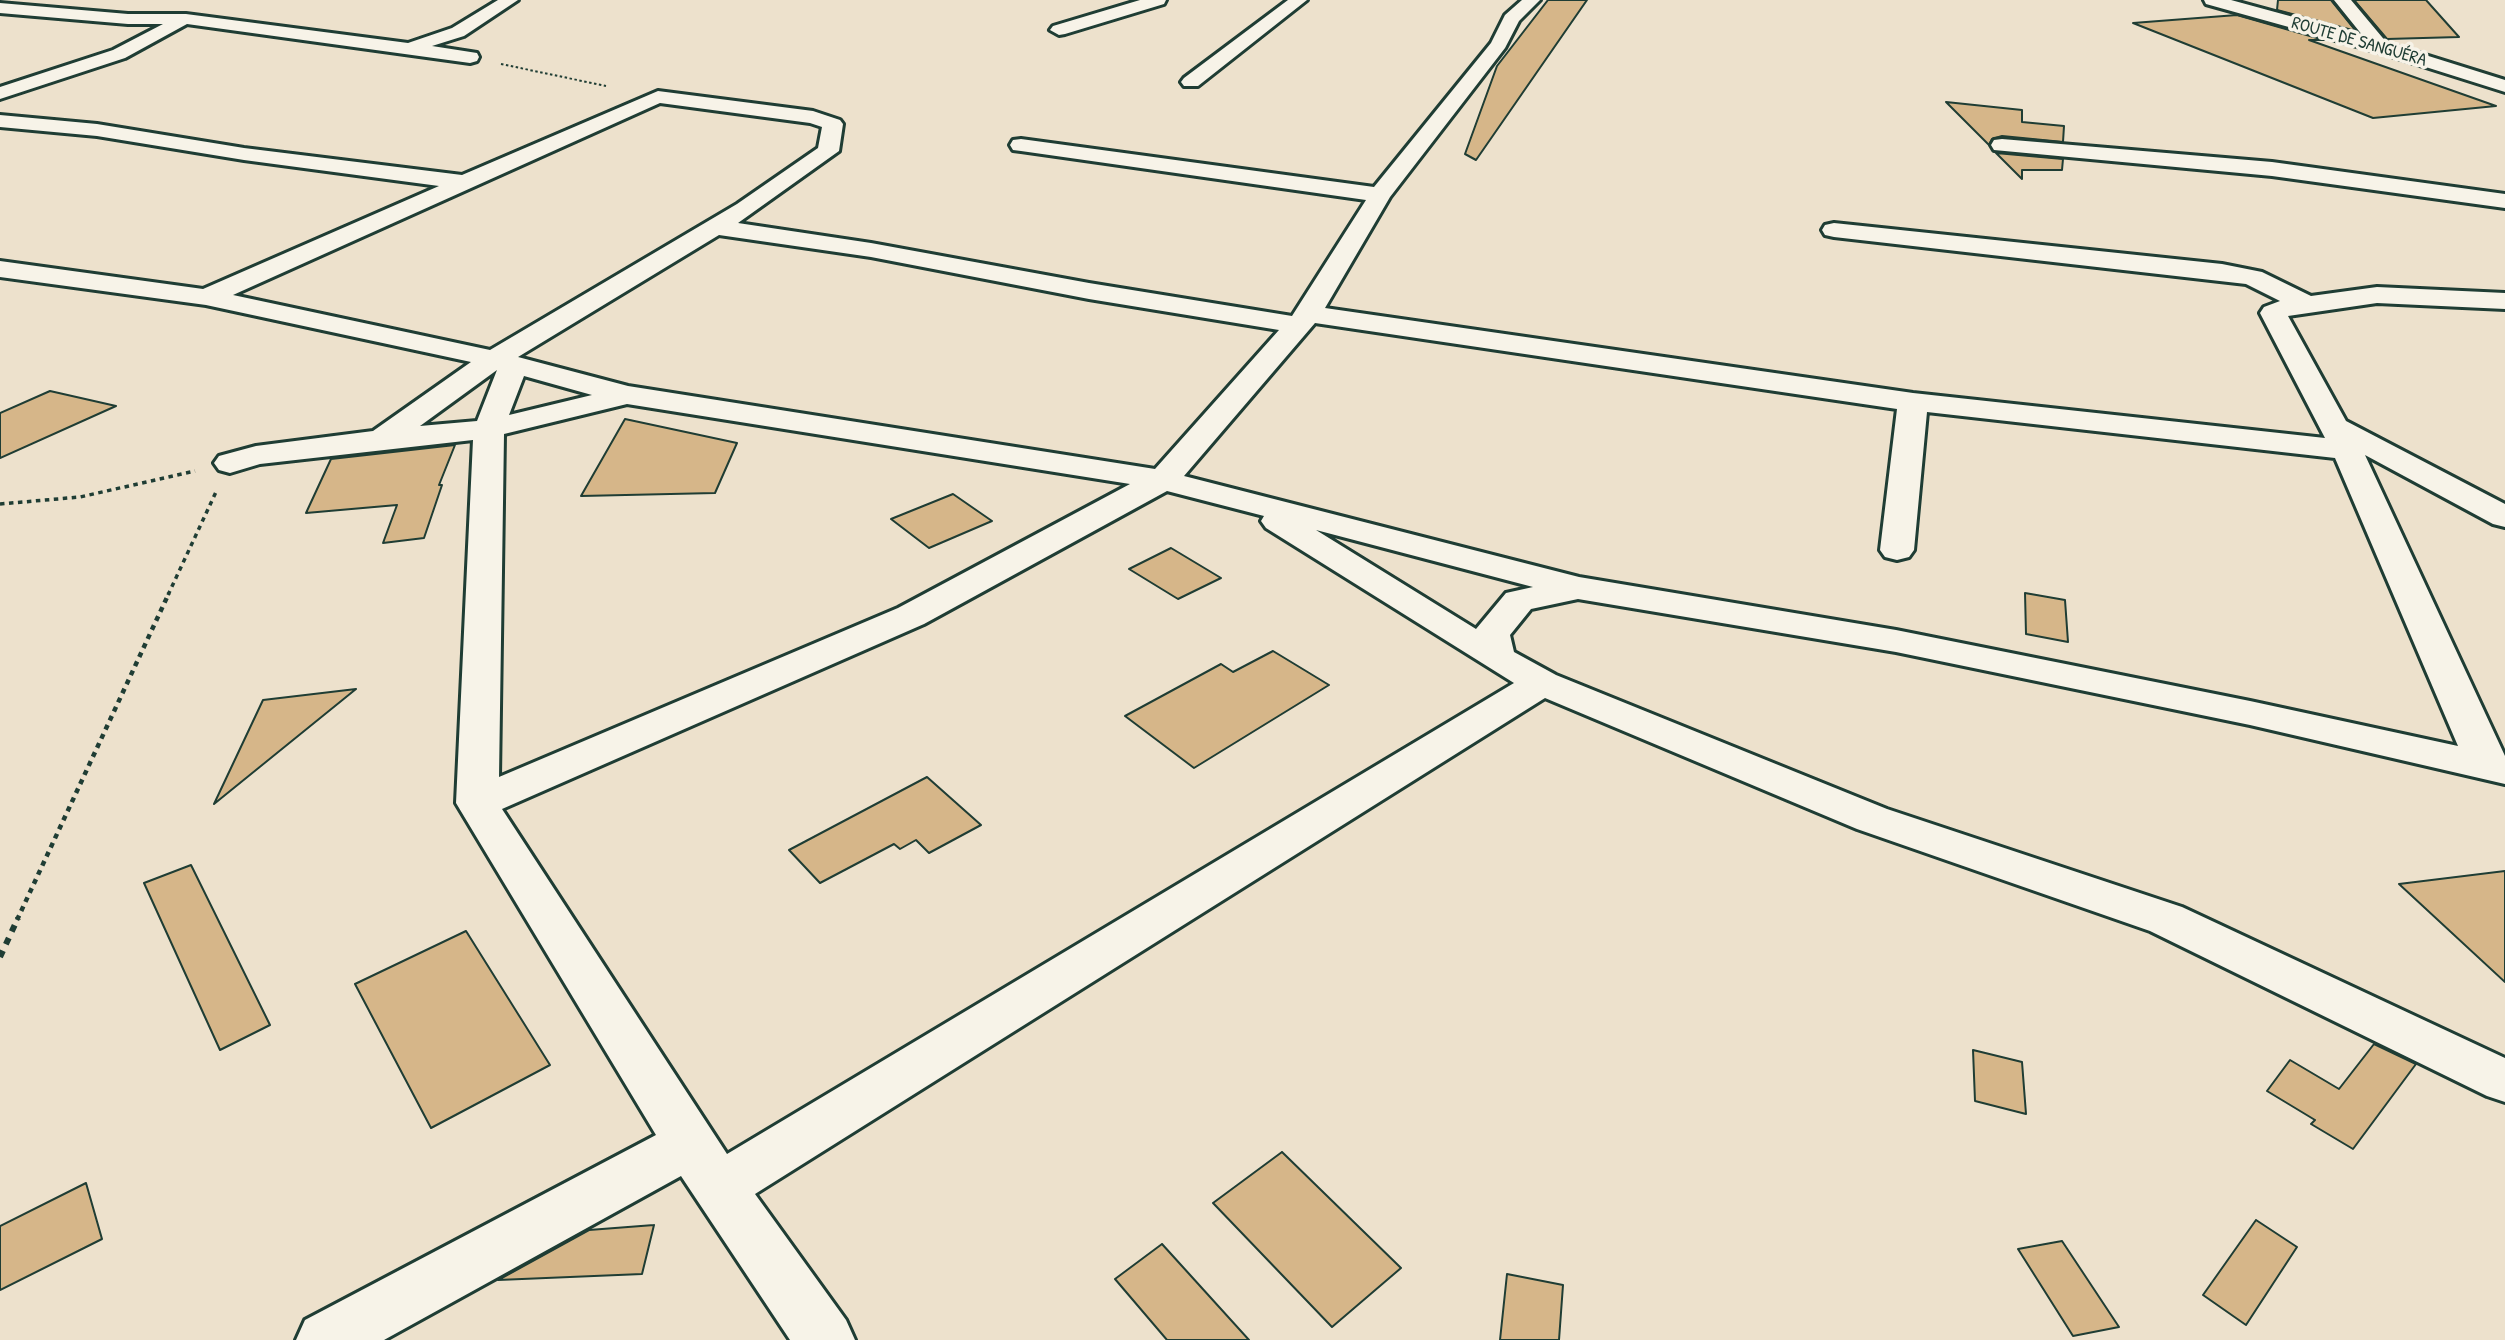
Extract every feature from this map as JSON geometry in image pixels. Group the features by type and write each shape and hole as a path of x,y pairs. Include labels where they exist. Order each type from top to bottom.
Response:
{"street":[{"path":"407,48 458,32 510,0"},
{"path":"1059,30 1158,0"},
{"path":"1191,82 1299,0"},
{"path":"477,803 911,616 1163,480 1303,319 1380,195 1499,44 1511,19 1532,0"},
{"name":"ROUTE DE SANGUÉRA","path":"2212,0 2381,47 2505,86"},
{"path":"2342,0 2381,47"},
{"path":"0,93 119,54 186,19 220,5"},
{"path":"2,9 128,19 186,19 470,57"},
{"path":"206,297 658,97 813,117 833,124 828,151 745,209 382,439"},
{"path":"0,121 97,130 244,154 462,182"},
{"path":"1021,145 1380,195"},
{"path":"2002,145 2272,169 2505,201"},
{"path":"713,228 871,250 1089,292 1913,402 2341,439 2505,517"},
{"path":"1834,230 2222,272 2253,277 2308,305"},
{"path":"0,269 206,297 504,363 626,395 1163,480 1578,588 1910,643 2250,713 2496,768"},
{"path":"2496,768 2341,439 2273,313 2287,307 2377,295 2501,302"},
{"path":"504,363 489,429 482,549 477,803 704,1166 825,1340"},
{"path":"230,463 256,455 489,429 626,395"},
{"path":"1897,550 1913,402"},
{"path":"1247,502 1497,658 1542,682 1872,819 2166,919 2505,1081"},
{"path":"1497,658 1491,634 1518,601 1578,588"},
{"path":"326,1340 704,1166 1542,682"}],"path":[{"path":"470,57 658,97"},
{"path":"0,504 80,497 230,463"},
{"path":"0,957 230,463"}],"building":[{"path":"1548,0 1587,0 1476,160 1465,154 1497,66"},
{"path":"2278,0 2331,0 2356,31 2277,10"},
{"path":"2354,0 2426,0 2459,37 2387,39"},
{"path":"2237,15 2324,40 2309,40 2496,106 2373,118 2133,23"},
{"path":"1946,102 2022,110 2022,122 2064,126 2063,142 2002,136 1992,139 1989,145"},
{"path":"1996,153 2063,159 2062,170 2022,170 2022,179"},
{"path":"50,391 116,406 0,458 0,413"},
{"path":"625,419 737,443 715,493 581,496"},
{"path":"455,445 439,485 442,485 424,538 383,543 397,505 306,513 331,459"},
{"path":"953,494 992,521 929,548 891,519"},
{"path":"1171,548 1221,578 1178,599 1129,569"},
{"path":"2025,593 2065,600 2068,642 2026,634"},
{"path":"1273,651 1329,685 1194,768 1125,716 1221,664 1233,672"},
{"path":"356,689 214,804 263,700"},
{"path":"927,777 981,825 929,853 916,840 900,849 894,844 820,883 789,850"},
{"path":"191,865 270,1025 220,1050 144,883"},
{"path":"2505,871 2505,982 2399,884"},
{"path":"466,931 550,1065 431,1128 355,984"},
{"path":"2374,1044 2416,1064 2353,1149 2311,1124 2315,1120 2267,1091 2290,1060 2339,1089"},
{"path":"1973,1050 2022,1062 2026,1114 1975,1101"},
{"path":"1282,1152 1401,1268 1332,1327 1213,1203"},
{"path":"86,1183 102,1239 0,1290 0,1226"},
{"path":"2256,1220 2297,1247 2246,1325 2203,1295"},
{"path":"654,1225 642,1274 498,1280 589,1230"},
{"path":"2062,1241 2119,1327 2073,1336 2018,1249"},
{"path":"1162,1244 1249,1340 1167,1340 1115,1279"},
{"path":"1507,1274 1563,1285 1559,1340 1500,1340"}]}
